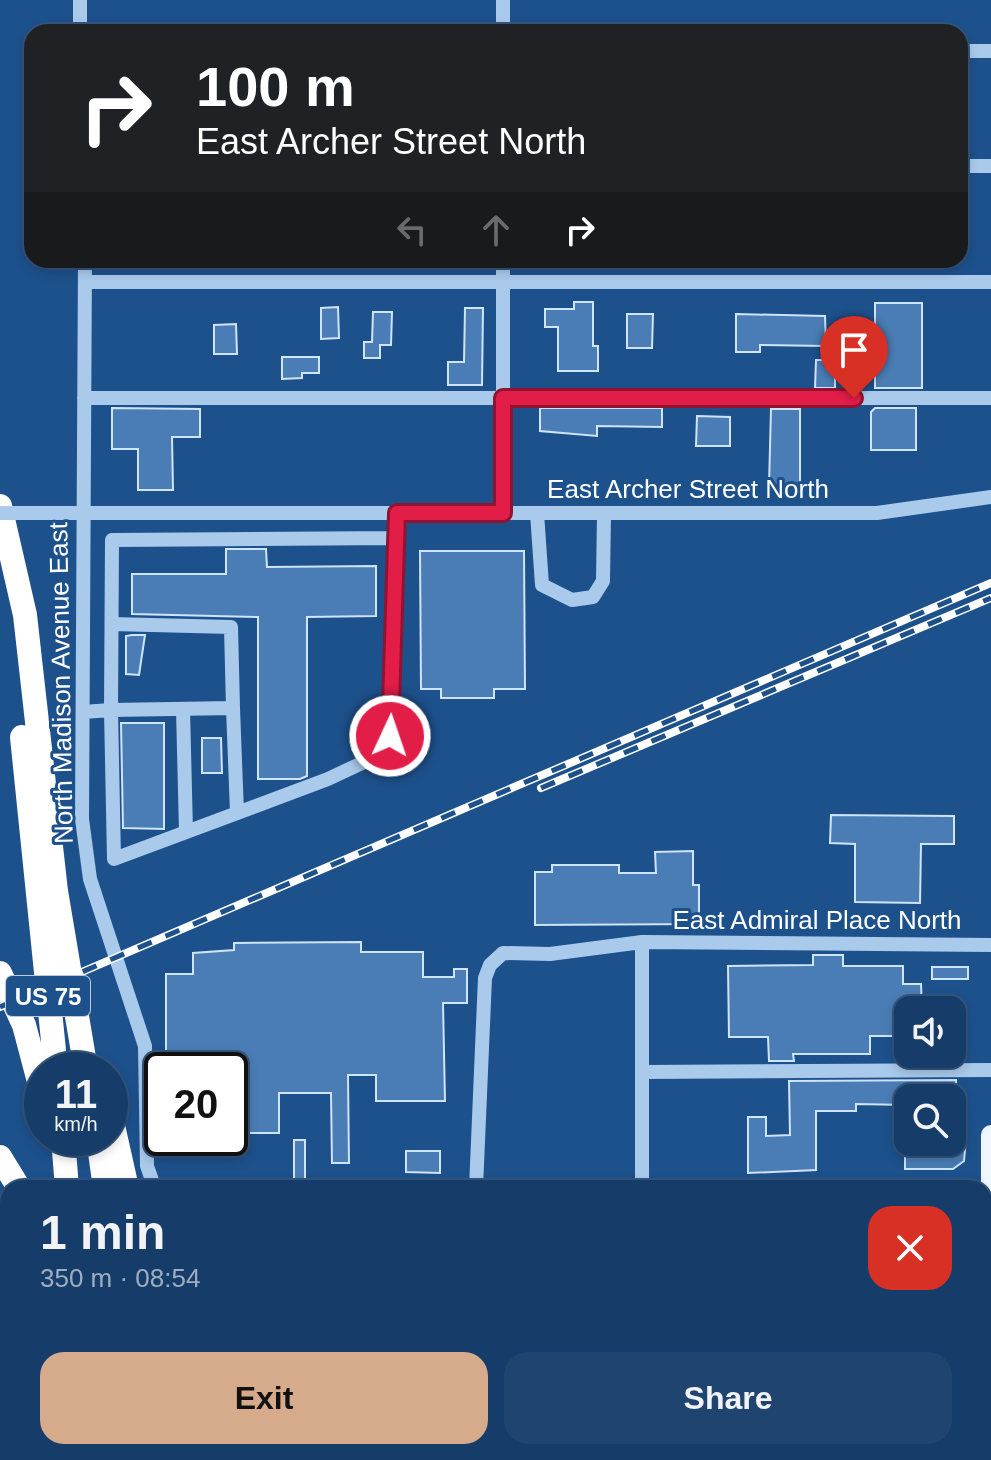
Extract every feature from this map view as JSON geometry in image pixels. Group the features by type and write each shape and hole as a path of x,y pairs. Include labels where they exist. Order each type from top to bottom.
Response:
{"highway":[{"path":"0,506 25,615 56,891 83,1052"},
{"name":"US 75","path":"0,514 54,1052"},
{"path":"56,891 97,1052"},
{"path":"0,973 24,1025 31,1052"},
{"path":"60,1156 66,1180"},
{"path":"65,1156 67,1180"},
{"path":"101,1156 104,1180"},
{"path":"120,1156 125,1180"},
{"path":"2,1161 14,1180"}],"main road":[{"path":"991,1135 991,1180"}],"street":[{"path":"80,0 80,24"},
{"path":"503,0 503,24"},
{"path":"968,51 991,51"},
{"path":"968,166 991,166"},
{"name":"North Madison Avenue East","path":"85,268 82,819 90,879 140,1023 145,1046 147,1166 152,1180"},
{"path":"503,268 503,513"},
{"path":"85,282 991,282"},
{"path":"84,398 991,398"},
{"name":"East Archer Street North","path":"0,514 877,513 991,497"},
{"path":"397,513 397,538 390,736 377,756 114,859 112,540 397,538"},
{"path":"537,513 542,585 572,600 593,597 603,581 604,514"},
{"path":"112,624 231,627 237,813"},
{"path":"83,712 233,708"},
{"path":"183,709 186,832"},
{"path":"642,942 642,1180"},
{"name":"East Admiral Place North","path":"476,1180 485,978 490,965 503,953 550,954 642,942 991,945"},
{"path":"643,1072 991,1070"}],"building":[{"path":"574,302 593,302 593,346 598,346 598,371 558,371 558,327 545,327 545,309 574,309"},
{"path":"875,303 922,303 922,388 875,388"},
{"path":"338,307 339,338 321,339 321,308"},
{"path":"465,308 483,308 482,385 448,385 448,362 464,362"},
{"path":"373,312 392,312 391,345 380,345 380,358 364,358 364,342 372,342"},
{"path":"627,314 653,314 652,348 627,348"},
{"path":"736,314 825,316 826,346 760,345 760,352 736,352"},
{"path":"236,324 237,354 214,354 214,325"},
{"path":"282,357 319,357 319,373 302,373 302,378 282,379"},
{"path":"816,360 835,360 835,388 815,388"},
{"path":"112,408 200,409 200,437 172,437 173,490 138,490 138,449 112,449"},
{"path":"540,408 662,408 662,427 597,426 597,436 540,431"},
{"path":"875,408 916,408 916,450 871,450 871,412"},
{"path":"771,409 800,409 800,486 769,486"},
{"path":"697,416 730,417 730,446 696,446"},
{"path":"226,549 266,549 267,567 376,566 376,616 307,617 307,776 300,779 258,779 258,617 132,614 132,574 226,574"},
{"path":"420,551 524,551 525,689 494,689 494,698 441,698 441,689 421,689"},
{"path":"145,635 139,675 126,674 126,636"},
{"path":"121,723 164,723 164,829 123,828"},
{"path":"202,738 221,738 222,773 202,773"},
{"path":"831,815 954,816 954,844 921,844 920,903 855,902 855,844 830,843"},
{"path":"693,851 693,885 699,885 699,924 535,925 535,872 552,872 552,865 619,865 619,873 656,873 655,852"},
{"path":"361,942 361,952 423,952 423,977 454,977 454,969 467,969 467,1003 443,1003 445,1101 376,1101 376,1075 348,1075 349,1163 332,1163 331,1093 279,1093 279,1133 248,1133 248,1052 166,1052 166,974 193,974 193,953 234,950 234,943"},
{"path":"813,955 843,955 843,966 903,966 903,984 921,984 921,996 894,996 894,1036 870,1036 870,1054 793,1054 794,1061 769,1061 768,1037 729,1037 728,966 813,965"},
{"path":"932,967 968,967 968,979 932,979"},
{"path":"956,1080 956,1084 894,1084 894,1105 856,1104 856,1111 816,1111 816,1170 748,1173 748,1117 766,1117 766,1136 790,1135 789,1081"},
{"path":"294,1140 305,1140 305,1180 294,1180"},
{"path":"406,1151 440,1151 440,1173 406,1172"},
{"path":"905,1156 964,1156 964,1161 953,1169 905,1169"}],"railway":[{"path":"0,1007 991,583"},
{"path":"541,788 991,598"}],"route":[{"path":"390,736 397,513 503,513 503,398 854,398"}]}
